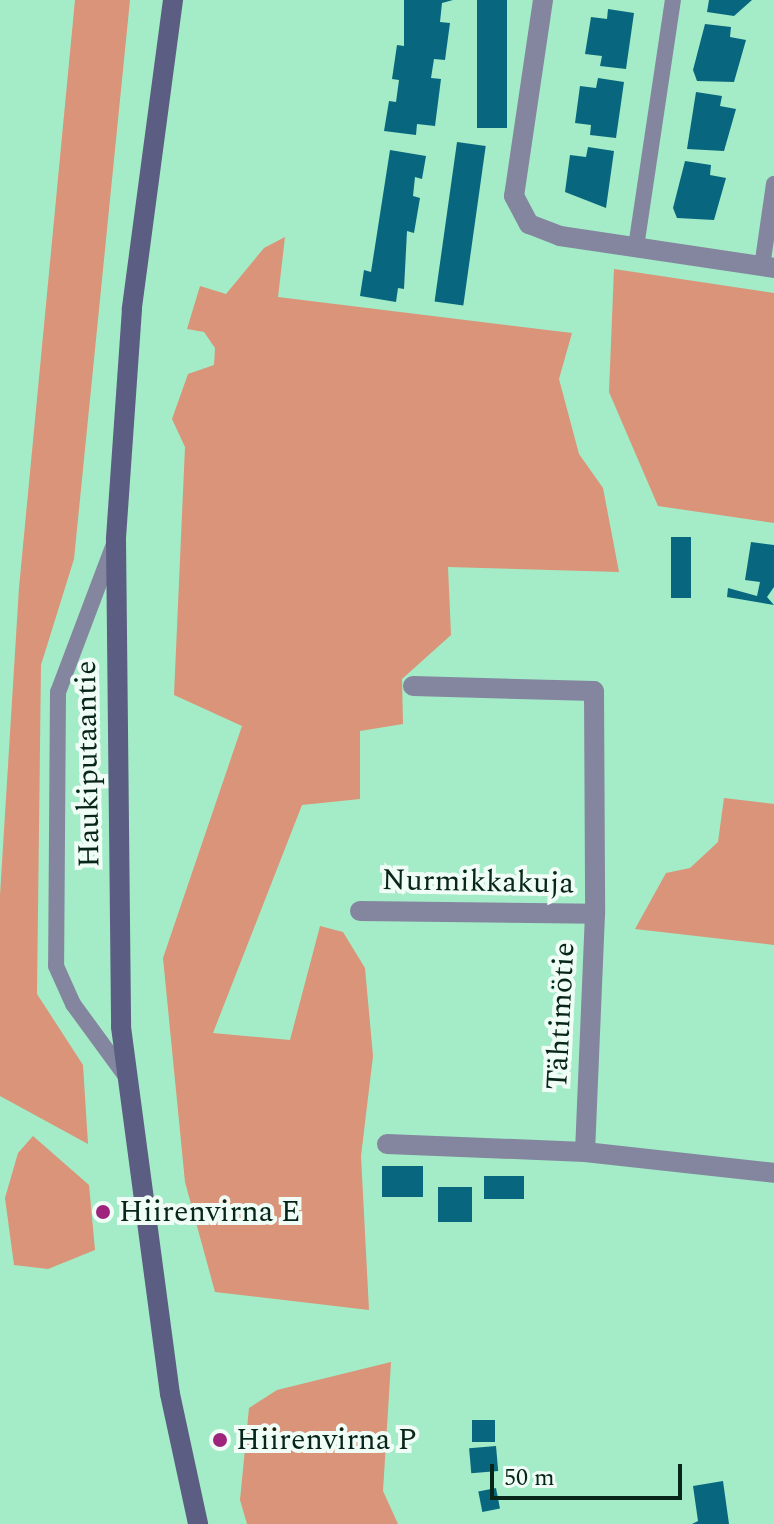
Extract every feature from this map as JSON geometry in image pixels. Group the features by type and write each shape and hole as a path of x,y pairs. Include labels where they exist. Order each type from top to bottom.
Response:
{"main road":[{"name":"Haukiputaantie","path":"173,0 132,309 116,539 125,1075 170,1394 198,1524"}],"street":[{"path":"543,0 514,196 529,224 636,247 768,267"},
{"name":"Tähtimötie","path":"413,686 594,691 595,914 585,1152"},
{"name":"Nurmikkakuja","path":"360,911 595,914"},
{"path":"387,1144 585,1152 774,1173"}],"lane":[{"path":"636,247 673,0"},
{"path":"768,267 774,184"},
{"path":"116,539 58,692 56,966 73,1004 125,1075"}],"shaded area":[{"path":"75,0 130,0 74,559 41,665 37,994 83,1065 88,1144 0,1096 0,895 19,588"},
{"path":"285,237 278,297 572,333 559,379 579,454 603,488 619,572 448,567 451,635 402,679 403,724 360,731 360,799 302,805 213,1033 290,1040 320,926 343,932 365,968 373,1056 361,1156 369,1310 215,1292 185,1182 163,958 242,726 174,695 185,447 172,419 188,374 214,365 215,348 204,332 187,329 200,286 226,294 264,248"},
{"path":"614,269 774,293 774,523 658,506 609,392"},
{"path":"724,798 774,804 774,945 635,929 666,873 690,868 718,842"},
{"path":"33,1136 89,1185 95,1250 48,1269 14,1265 5,1198 18,1153"},
{"path":"391,1362 383,1491 398,1524 247,1524 240,1500 249,1408 277,1390"}],"building":[{"path":"404,0 453,0 442,3 440,22 450,23 445,60 434,59 431,78 441,79 435,126 417,124 416,135 384,131 389,101 396,102 399,80 392,79 397,45 404,46"},
{"path":"477,0 507,0 507,128 477,128"},
{"path":"709,0 752,0 734,16 707,12"},
{"path":"608,9 634,13 626,69 600,66 602,56 585,54 591,17 607,19"},
{"path":"705,24 731,27 730,37 746,40 734,82 697,81 693,70"},
{"path":"598,78 624,82 616,138 590,135 591,125 575,123 580,86 596,88"},
{"path":"696,92 722,96 720,106 736,109 724,151 687,149"},
{"path":"457,142 486,146 463,305 435,301"},
{"path":"588,147 614,151 606,208 565,192 570,155 586,157"},
{"path":"390,150 426,156 422,179 415,177 413,196 420,198 414,233 407,231 404,289 398,288 396,302 360,296 364,270 371,272"},
{"path":"685,161 711,165 710,175 726,178 714,220 677,218 673,208"},
{"path":"671,537 691,537 691,598 671,598"},
{"path":"751,542 774,545 774,587 767,597 774,605 727,597 728,588 757,596 760,582 745,580"},
{"path":"382,1166 423,1166 423,1197 382,1197"},
{"path":"484,1176 524,1176 524,1199 484,1199"},
{"path":"438,1187 472,1187 472,1222 438,1222"},
{"path":"472,1420 495,1420 495,1442 472,1442"},
{"path":"496,1446 498,1471 471,1473 469,1448"},
{"path":"723,1481 729,1524 692,1524 698,1521 693,1486"},
{"path":"496,1488 500,1509 482,1512 478,1491"}],"place":[{"name":"Hiirenvirna E","path":"103,1212"},
{"name":"Hiirenvirna P","path":"220,1440"}]}
